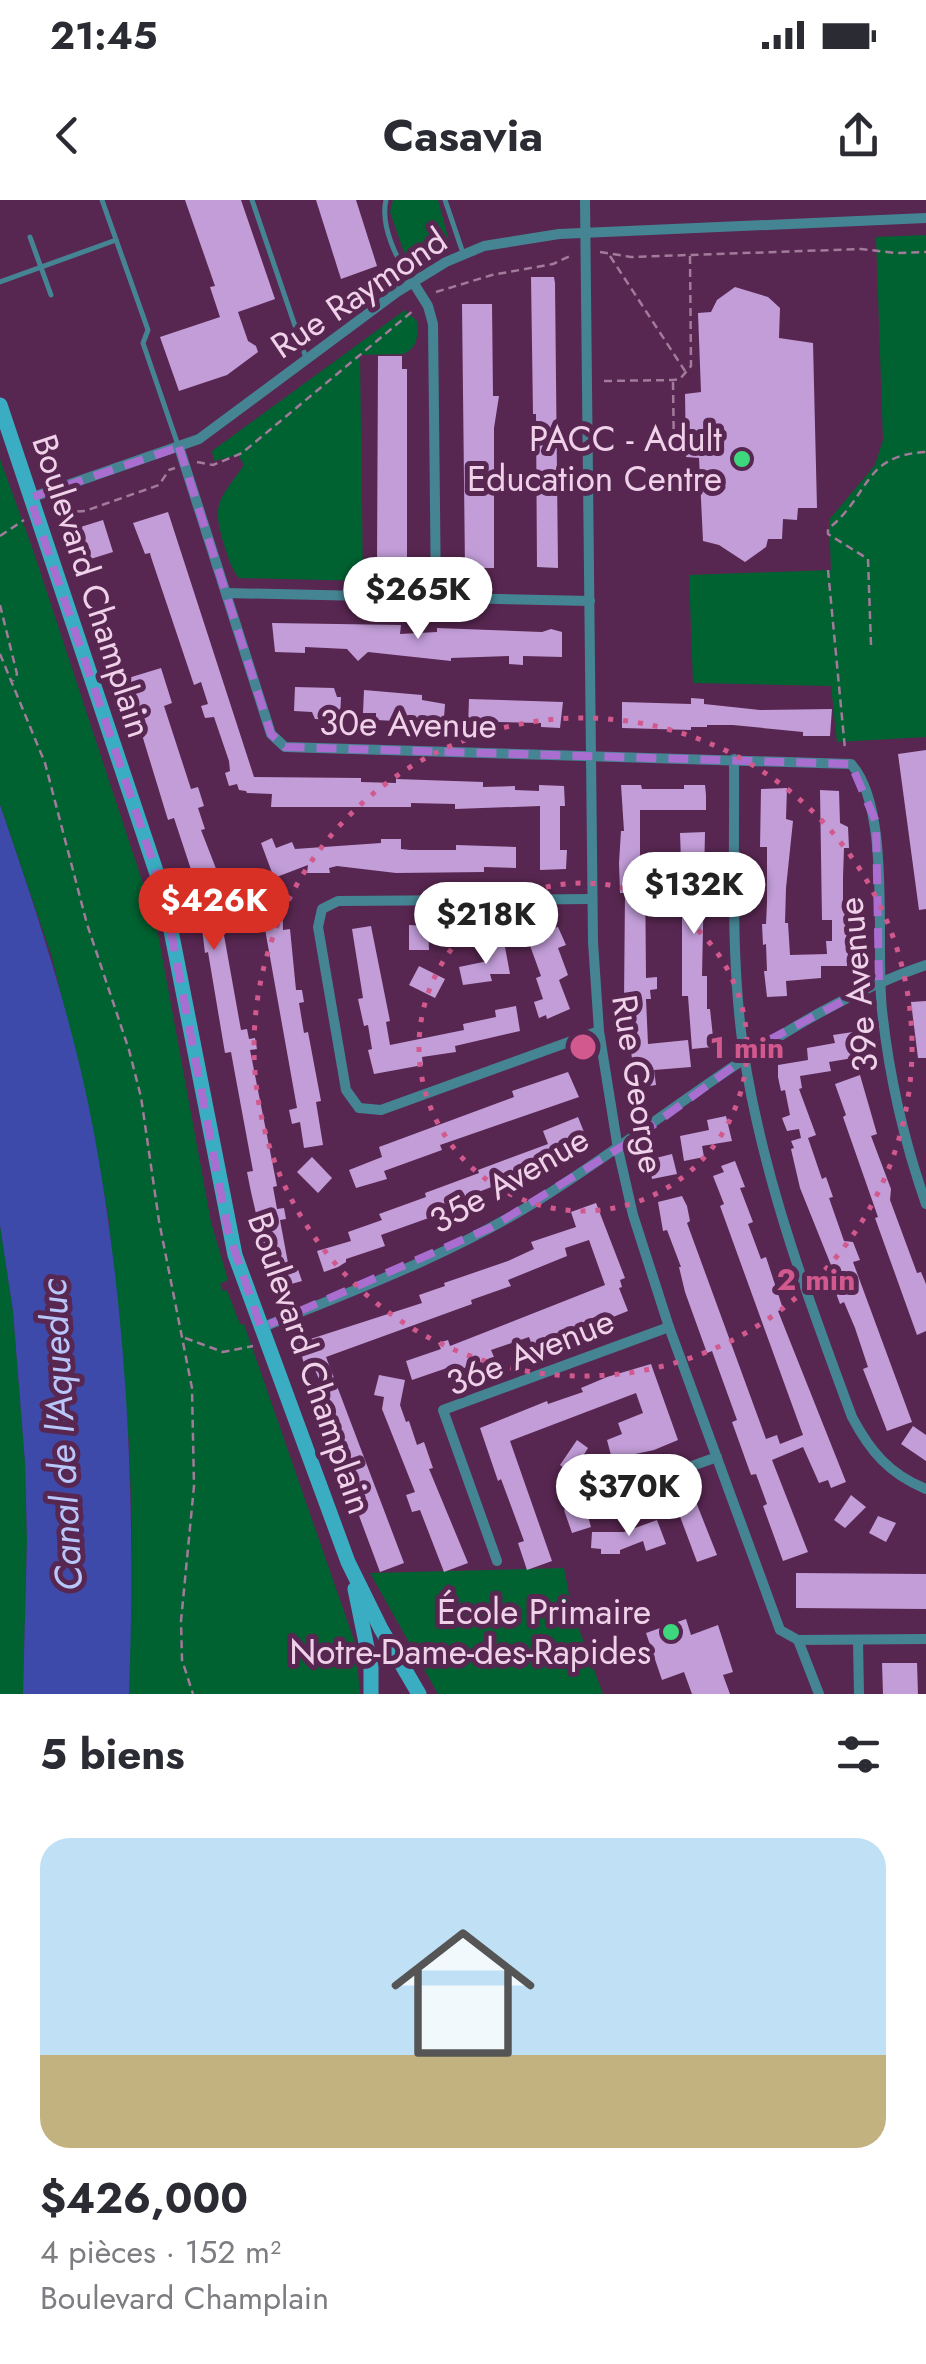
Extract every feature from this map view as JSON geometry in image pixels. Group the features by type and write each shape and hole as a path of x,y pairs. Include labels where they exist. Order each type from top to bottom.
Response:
{"main road":[{"name":"Boulevard Champlain","path":"0,405 164,895 228,1231 350,1565 419,1694"},
{"path":"350,1565 371,1667 371,1694"}],"street":[{"name":"Rue George","path":"586,200 592,899 599,1032 633,1215 668,1327 780,1630 788,1638 798,1640 819,1694"},
{"name":"Rue Raymond","path":"30,498 199,439 413,282 464,253 518,238 926,218"},
{"path":"413,282 428,306 433,324 436,597"},
{"name":"30e Avenue","path":"179,448 271,734 285,747 851,764"},
{"path":"226,592 590,601"},
{"path":"734,759 736,960 745,1056 774,1196 852,1417 885,1465 926,1488"},
{"name":"39e Avenue","path":"851,764 866,786 876,822 879,982 896,1096 926,1204"},
{"path":"592,899 332,902 320,914 318,927 346,1090 360,1108 380,1110 599,1032"},
{"name":"35e Avenue","path":"261,1328 381,1280 492,1227 618,1149 745,1056 796,1024 879,982 926,966"},
{"name":"36e Avenue","path":"497,1561 442,1410 668,1327"},
{"path":"623,1491 717,1457"},
{"path":"798,1640 926,1640"},
{"path":"858,1640 859,1694"}],"lane":[{"path":"102,200 148,330 142,343 179,448"},
{"path":"252,200 306,358"},
{"path":"386,200 385,216 392,240 400,264 413,282"},
{"path":"445,200 464,253"},
{"path":"30,237 50,295"},
{"path":"0,282 116,240"}],"path":[{"path":"686,373 608,253 690,255 862,248 926,252"},
{"path":"435,292 492,275 553,264 568,255"},
{"path":"604,381 673,380 686,373 692,360 690,255"},
{"path":"196,462 213,465 254,444 415,309"},
{"path":"673,380 674,457"},
{"path":"871,645 868,559 828,534 828,529 889,458 926,452"},
{"path":"56,511 85,510 159,484 169,470"},
{"path":"0,536 23,520"},
{"path":"828,570 845,749"},
{"path":"0,605 17,674 13,682"},
{"path":"0,654 45,763 87,924 141,1097 159,1221 192,1388 194,1458 181,1647 193,1694"},
{"path":"184,1337 223,1352 252,1348"}],"highlighted area":[{"path":"179,447 271,734 285,747 851,764 876,822 879,982 771,1039 634,1139 492,1227 261,1328 228,1231 164,895 30,498"}],"green space":[{"path":"393,200 438,200 449,241 410,263 407,261 390,212"},
{"path":"926,235 926,737 837,742 831,686 693,683 689,575 831,570 829,520 875,465 883,440 876,237"},
{"path":"405,310 417,321 412,348 404,354 360,355 363,581 239,578 225,548 218,512 223,496 244,465 238,455 214,461 212,451"},
{"path":"0,459 156,923 211,1222 228,1280 220,1284 223,1291 227,1290 240,1324 244,1324 355,1643 360,1694 129,1694 129,1444 109,1222 93,1129 52,957 0,805"},
{"path":"0,1225 13,1311 25,1462 23,1694 0,1694"},
{"path":"564,1568 572,1610 603,1694 438,1694 370,1573"}],"water":[{"name":"Canal de l'Aqueduc","path":"0,805 65,1008 106,1203 127,1412 129,1694 23,1694 25,1462 13,1311 0,1225"}],"building":[{"path":"185,200 241,200 275,299 238,312 248,341 258,352 227,375 179,391 160,337 220,317 210,287 215,286"},
{"path":"316,200 356,200 377,266 341,279"},
{"path":"531,277 554,277 555,283 558,568 537,567"},
{"path":"735,287 768,297 780,308 779,338 813,343 817,508 798,508 797,520 783,519 782,539 768,539 766,547 745,562 719,545 703,541 699,458 686,457 685,394 701,392 698,313 711,312 717,300"},
{"path":"462,304 492,304 493,396 499,396 494,428 494,568 465,568"},
{"path":"378,356 402,356 402,369 407,369 407,566 377,566"},
{"path":"168,512 254,777 483,782 483,787 515,786 515,790 539,791 539,785 564,786 560,850 567,850 566,869 540,870 540,806 455,809 455,804 411,803 411,807 271,807 272,794 247,793 239,790 237,784 229,786 225,773 230,771 229,761 214,717 205,718 201,706 208,704 201,682 194,685 150,553 145,554 133,523"},
{"path":"103,520 113,552 81,562 71,530"},
{"path":"272,623 401,625 400,634 437,632 437,628 542,632 551,629 562,632 562,657 523,656 523,665 509,664 509,656 451,661 368,652 358,661 347,649 305,647 305,653 275,652"},
{"path":"161,668 172,703 164,706 191,789 198,787 204,806 198,808 205,829 201,830 229,902 228,910 220,913 241,1030 247,1029 249,1039 255,1038 257,1049 250,1050 277,1186 273,1187 277,1209 284,1208 286,1219 280,1220 288,1263 295,1261 302,1281 277,1288 251,1192 247,1172 253,1171 231,1052 225,1053 208,952 205,953 202,928 210,927 174,818 168,820 125,679"},
{"path":"295,687 334,688 337,697 341,697 340,720 315,719 312,712 294,711"},
{"path":"364,690 422,695 422,700 445,704 444,718 434,718 434,723 376,720 376,713 363,713"},
{"path":"691,698 704,699 704,704 760,710 832,709 830,736 803,736 803,732 733,725 707,725 691,730 622,728 622,702 691,704"},
{"path":"469,699 563,702 560,728 541,727 541,723 498,722 498,728 468,727"},
{"path":"926,750 926,909 919,910 898,754"},
{"path":"621,785 684,789 684,785 705,785 706,795 706,810 640,810 640,865 645,865 646,978 657,977 657,989 650,990 651,999 646,999 648,1044 688,1040 691,1067 654,1070 656,1085 636,1088 624,1000 625,893 620,893 619,863 624,831"},
{"path":"787,788 786,819 793,821 785,923 790,955 827,954 826,941 832,941 832,920 822,920 820,790 839,791 840,823 848,827 843,900 848,901 848,956 847,966 821,966 821,978 786,981 787,996 767,997 762,924 766,924 767,847 760,847 761,789"},
{"path":"705,832 702,976 707,976 707,1009 713,1037 712,1047 692,1049 688,996 682,996 682,903 671,903 670,889 682,889 680,833"},
{"path":"272,838 276,848 292,842 295,849 381,843 381,839 401,839 401,849 410,850 456,850 456,845 516,847 516,868 396,873 337,866 329,868 330,873 307,873 308,865 274,878 261,843"},
{"path":"260,888 282,888 283,930 290,929 296,990 302,990 304,1002 299,1003 321,1101 316,1102 323,1145 304,1148 300,1122 292,1124 289,1110 297,1108 260,918"},
{"path":"409,925 428,926 429,950 409,950"},
{"path":"371,926 390,1021 386,1022 390,1045 464,1030 463,1024 496,1017 495,1010 516,1006 520,1031 455,1046 456,1052 422,1057 423,1065 374,1074 368,1050 372,1049 368,1025 364,1026 358,999 363,998 352,929"},
{"path":"558,927 566,945 558,948 568,975 559,980 570,1009 547,1019 546,1015 539,1018 534,1002 543,999 536,978 541,976 528,940 536,937 535,933"},
{"path":"488,947 505,947 510,974 490,974 492,981 463,985 459,967 488,961"},
{"path":"419,966 445,979 435,998 409,985"},
{"path":"926,1001 926,1058 918,1058 911,1002"},
{"path":"853,1032 859,1057 829,1062 831,1071 800,1076 799,1089 816,1135 808,1138 822,1179 826,1177 833,1197 829,1198 844,1241 853,1242 860,1260 853,1262 912,1422 887,1431 863,1369 868,1367 855,1328 844,1302 840,1304 830,1277 835,1275 800,1188 791,1141 801,1138 799,1129 787,1131 782,1118 790,1115 778,1077 778,1065 808,1060 807,1048 835,1043 833,1035"},
{"path":"568,1072 579,1097 440,1145 442,1150 384,1171 387,1179 356,1188 349,1170 382,1157 379,1147 514,1097 512,1091"},
{"path":"860,1075 877,1134 871,1136 891,1189 890,1200 917,1273 921,1272 926,1284 926,1331 917,1335 875,1218 878,1217 835,1084"},
{"path":"726,1116 732,1141 702,1146 704,1157 684,1161 680,1136 709,1130 707,1120"},
{"path":"578,1117 586,1137 543,1159 545,1166 476,1193 479,1200 381,1235 385,1246 346,1259 324,1272 317,1251 351,1241 348,1232 382,1220 379,1214 426,1197 425,1193 548,1144 543,1131"},
{"path":"672,1154 677,1174 652,1179 648,1160"},
{"path":"312,1157 332,1178 318,1193 297,1172"},
{"path":"735,1161 753,1222 748,1224 761,1259 766,1257 783,1309 778,1311 846,1482 831,1488 828,1480 819,1483 803,1447 772,1460 808,1552 783,1561 756,1474 751,1475 732,1422 737,1420 712,1351 707,1353 685,1292 681,1267 667,1230 663,1231 658,1202 682,1196 687,1206 687,1223 766,1439 777,1435 780,1444 803,1435 720,1206 724,1204 713,1176 724,1172 721,1166"},
{"path":"596,1203 625,1278 620,1280 619,1288 628,1311 608,1319 605,1312 539,1344 532,1345 529,1337 491,1350 494,1357 459,1370 461,1374 452,1378 447,1368 412,1380 406,1361 441,1349 438,1343 448,1340 450,1346 605,1285 589,1240 565,1248 567,1256 508,1280 511,1286 471,1300 472,1304 326,1357 404,1563 380,1572 358,1513 352,1483 313,1387 321,1384 313,1365 305,1367 298,1343 422,1303 419,1295 508,1261 534,1249 531,1242 576,1227 571,1212"},
{"path":"651,1364 678,1440 612,1459 607,1440 622,1434 618,1423 643,1413 636,1393 510,1441 552,1561 527,1570 518,1543 524,1541 480,1428 547,1401 548,1404 583,1392 581,1388 607,1377"},
{"path":"379,1375 405,1380 400,1405 417,1445 424,1442 433,1468 429,1469 468,1563 444,1572 420,1510 412,1512 406,1495 415,1492 382,1409 384,1397 374,1395"},
{"path":"913,1426 926,1435 926,1461 901,1444"},
{"path":"577,1440 588,1448 583,1456 594,1464 582,1482 560,1465"},
{"path":"851,1495 866,1507 845,1528 834,1520"},
{"path":"694,1497 717,1555 697,1562 675,1503"},
{"path":"584,1502 591,1527 572,1533 564,1510"},
{"path":"878,1516 896,1523 886,1542 869,1533"},
{"path":"657,1520 666,1544 646,1551 643,1541 620,1550 620,1554 601,1554 601,1549 591,1548 592,1532 624,1532"},
{"path":"796,1573 926,1574 926,1609 796,1608"},
{"path":"686,1619 691,1635 718,1625 733,1672 723,1675 730,1694 692,1694 684,1672 662,1680 646,1633"},
{"path":"882,1663 917,1663 918,1694 883,1694"}],"place":[{"name":"PACC - Adult Education Centre","path":"742,459"},
{"name":"École Primaire Notre-Dame-des-Rapides","path":"671,1632"}]}
